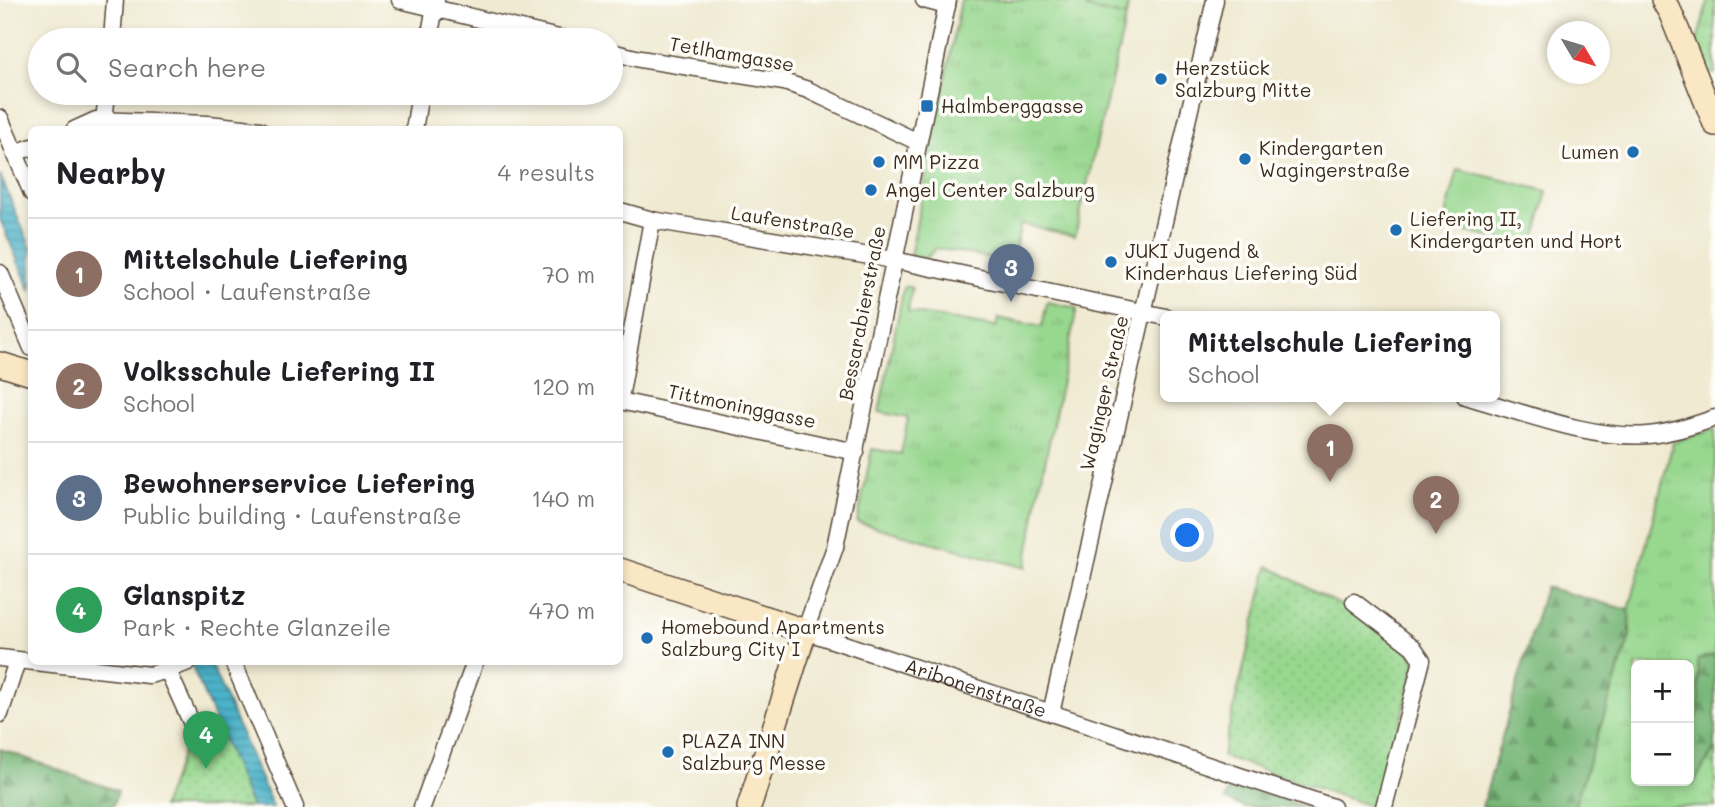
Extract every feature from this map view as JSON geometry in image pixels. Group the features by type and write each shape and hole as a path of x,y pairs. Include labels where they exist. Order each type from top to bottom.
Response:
{"street":[{"path":"112,28 114,0"},
{"path":"400,0 435,4 522,28"},
{"path":"924,0 948,3"},
{"name":"Waginger Straße","path":"1051,713 1215,0"},
{"path":"1663,0 1715,124"},
{"name":"Bessarabierstraße","path":"805,631 835,547 948,3"},
{"path":"431,28 435,4"},
{"name":"Tetlhamgasse","path":"623,55 784,82 808,90 918,142"},
{"path":"104,121 106,105"},
{"path":"415,126 418,105"},
{"path":"0,118 28,184"},
{"path":"83,126 96,120 226,126"},
{"path":"15,153 28,148"},
{"name":"Laufenstraße","path":"623,212 652,220 894,260 1160,315"},
{"path":"623,383 652,220"},
{"path":"0,273 28,339"},
{"path":"0,363 28,373"},
{"name":"Tittmoninggasse","path":"623,401 856,452"},
{"path":"1486,402 1577,428 1631,435 1669,432 1715,418"},
{"name":"Aribonenstraße","path":"623,571 1333,807"},
{"path":"1354,602 1413,647 1422,660 1384,807"},
{"path":"749,807 805,631"},
{"path":"0,658 28,662"},
{"path":"0,714 17,661"},
{"path":"55,665 149,675 173,665"},
{"path":"175,665 197,735"},
{"path":"234,665 295,807"},
{"path":"422,807 474,665"}],"green space":[{"path":"961,0 1051,0 1069,4 1070,0 1089,0 1087,8 1126,17 1075,236 1021,224 1012,262 936,248 926,259 910,256"},
{"path":"1089,0 1129,0 1126,17 1087,8"},
{"path":"1708,0 1715,0 1715,74 1704,71 1695,49"},
{"path":"1458,169 1547,191 1533,248 1443,226"},
{"path":"904,286 912,288 908,312 996,327 998,318 1042,327 1047,302 1077,308 1026,568 857,522 872,449 901,454 908,418 879,412"},
{"path":"1715,429 1715,655 1698,659 1699,712 1694,721 1694,660 1631,660 1631,786 1694,786 1715,748 1715,807 1574,807 1630,636 1629,610 1673,442"},
{"path":"1268,566 1359,615 1412,654 1415,664 1380,807 1373,807 1222,756"},
{"path":"1545,587 1629,610 1630,636 1574,807 1482,807"},
{"path":"1715,655 1715,748 1694,782 1694,721 1699,712 1698,659"},
{"path":"215,720 252,807 162,807 191,731"},
{"path":"0,749 118,791 112,807 0,807"},
{"path":"1231,783 1306,807 1244,807 1225,800"}],"water":[{"path":"0,175 28,241 28,285 0,219"},
{"path":"191,665 211,665 273,807 252,807"}],"place":[{"name":"Herzstück Salzburg Mitte","path":"1161,79"},
{"name":"Halmberggasse","path":"927,106"},
{"name":"Lumen","path":"1633,152"},
{"name":"Kindergarten Wagingerstraße","path":"1245,159"},
{"name":"MM Pizza","path":"879,162"},
{"name":"Angel Center Salzburg","path":"871,190"},
{"name":"Liefering II, Kindergarten und Hort","path":"1396,230"},
{"name":"JUKI Jugend & Kinderhaus Liefering Süd","path":"1111,262"},
{"name":"Bewohnerservice Liefering","path":"1011,302"},
{"name":"Mittelschule Liefering","path":"1330,482"},
{"name":"Volksschule Liefering II","path":"1436,534"},
{"name":"Homebound Apartments Salzburg City I","path":"647,638"},
{"name":"PLAZA INN Salzburg Messe","path":"668,752"},
{"name":"Glanspitz","path":"206,769"}]}
